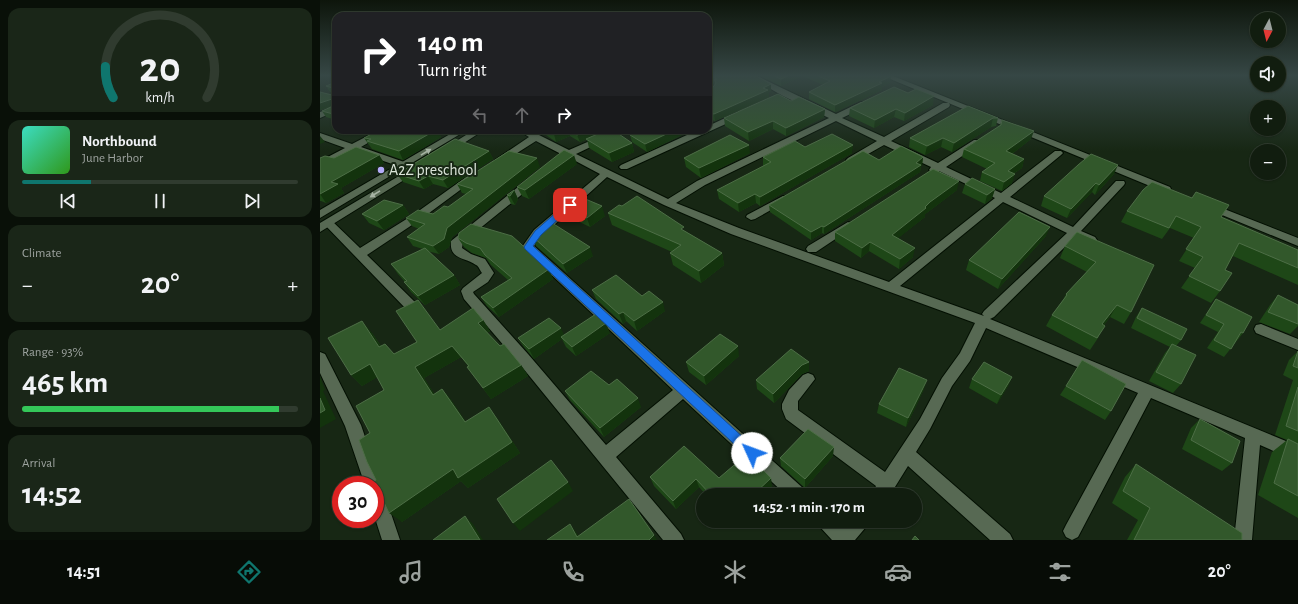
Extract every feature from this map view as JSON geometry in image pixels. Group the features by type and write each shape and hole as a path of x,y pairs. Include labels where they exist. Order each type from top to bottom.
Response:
{"street":[{"path":"797,101 837,118 1101,245"},
{"path":"668,203 701,183 871,101"},
{"path":"949,101 1176,193"},
{"path":"844,164 946,105"},
{"path":"320,115 332,110"},
{"path":"712,127 743,113"},
{"path":"320,165 379,134"},
{"path":"323,222 404,165 456,134"},
{"path":"323,222 473,134"},
{"path":"531,134 606,174 668,203 735,231 891,287 986,318 1147,390 1298,454"},
{"path":"612,134 566,153 457,241 456,249 467,257 481,262 488,273 485,278 470,287 467,291 468,296 523,358 675,540"},
{"path":"624,167 696,134"},
{"path":"320,136 404,165"},
{"path":"493,164 536,136"},
{"path":"925,175 983,138"},
{"path":"891,287 1058,153"},
{"path":"360,254 417,218 480,172"},
{"path":"606,174 538,233 528,247 790,488"},
{"path":"884,488 925,424 947,382 965,357 986,318 1074,232 1120,182"},
{"path":"751,217 791,194"},
{"path":"1198,202 1298,242"},
{"path":"812,249 859,219"},
{"path":"323,222 360,254 414,309"},
{"path":"1261,329 1298,345"},
{"path":"320,358 353,425 370,476"},
{"path":"808,379 790,400 788,408 791,414 882,488"},
{"path":"604,456 684,390"},
{"path":"1072,531 1147,390"},
{"path":"1243,540 1253,434"},
{"path":"906,454 1004,540"},
{"path":"384,517 392,540"},
{"path":"833,528 844,539 854,528"}],"building":[{"path":"712,101 743,101 714,114 712,113"},
{"path":"762,101 808,101 825,109 786,128 773,121 748,132 724,118"},
{"path":"827,101 843,101 835,105"},
{"path":"864,101 925,101 905,113 896,109 875,120 850,108"},
{"path":"332,106 332,114 322,111"},
{"path":"968,106 998,118 993,118 954,143 943,138 927,146 910,138"},
{"path":"1002,120 1034,131 1006,151 1024,159 1008,171 1015,174 1004,182 982,172 995,163 964,149 1001,125"},
{"path":"372,134 429,134 399,151 367,141 371,139 364,138"},
{"path":"598,134 619,134 632,143 609,153 586,139"},
{"path":"632,134 666,134 645,144 630,135"},
{"path":"832,134 853,145 760,197 755,194 738,203 717,190 771,162 763,157 795,141 805,147"},
{"path":"730,135 749,145 699,168 684,158"},
{"path":"455,139 489,151 443,180 428,176 419,181 397,174"},
{"path":"901,146 923,157 916,163 921,165 824,227 822,226 811,232 769,205 863,151 879,160"},
{"path":"356,147 379,155 331,182 338,184 320,194 320,158 325,156 334,158"},
{"path":"564,150 574,155 525,190 517,187"},
{"path":"509,151 537,158 447,228 444,239 433,246 407,237 425,224 406,218 418,210 433,214 444,206 448,207 473,189 457,184"},
{"path":"1091,154 1118,165 1099,185 1096,183 1071,209 1044,196 1078,165"},
{"path":"933,169 959,181 930,202 925,207 926,208 892,235 915,248 900,259 870,242 862,248 835,232"},
{"path":"972,178 995,189 987,195 965,184"},
{"path":"1152,182 1192,198 1196,192 1229,205 1221,217 1298,250 1298,268 1239,243 1225,270 1232,273 1220,291 1189,276 1203,257 1186,249 1201,227 1176,216 1169,228 1127,211 1143,190"},
{"path":"514,190 510,196 507,195"},
{"path":"637,196 684,227 681,229 722,253 699,271 670,253 681,245 608,213 619,205 622,206"},
{"path":"583,198 602,206 587,218 567,209"},
{"path":"384,200 403,205 377,221 362,214"},
{"path":"1019,212 1050,227 1002,279 969,260"},
{"path":"549,221 590,247 563,264 532,236 539,228"},
{"path":"471,224 512,236 549,269 493,308 481,297 512,278 485,255 480,248 466,243 458,238 459,233"},
{"path":"1077,232 1154,265 1131,312 1117,305 1102,324 1105,326 1097,338 1052,315 1067,295 1066,294 1096,262 1065,246"},
{"path":"425,248 454,275 418,296 404,282 407,281 391,264"},
{"path":"616,275 642,296 649,291 663,302 634,321 623,312 619,314 592,290"},
{"path":"1278,295 1298,305 1298,324 1268,312"},
{"path":"1216,299 1252,317 1243,333 1241,332 1231,349 1214,340 1224,324 1206,315"},
{"path":"418,300 440,330 473,308 483,320 478,323 500,346 504,344 521,365 483,388 467,367 469,366 452,346 415,367 433,395 442,389 465,422 489,407 512,442 458,478 453,469 389,513 384,502 384,476 374,476 359,440 370,433 356,406 384,390 370,364 351,375 328,338 362,321 379,347 385,344 394,354 417,342 396,311"},
{"path":"1142,308 1187,329 1181,340 1137,318"},
{"path":"596,314 606,323 572,347 561,337"},
{"path":"549,318 561,328 529,349 518,338"},
{"path":"720,334 738,346 704,376 686,362"},
{"path":"1172,344 1196,355 1181,384 1156,372"},
{"path":"791,349 809,362 802,365 773,394 756,380"},
{"path":"1298,351 1298,368 1293,366"},
{"path":"1082,360 1126,384 1111,411 1066,386"},
{"path":"984,362 1012,377 1001,395 972,379"},
{"path":"899,368 927,380 908,418 879,404"},
{"path":"591,371 609,385 617,379 638,398 600,428 565,391"},
{"path":"1298,387 1298,431 1286,426"},
{"path":"320,398 325,410 320,413"},
{"path":"1200,419 1240,441 1232,463 1191,440"},
{"path":"808,429 834,447 805,479 780,458"},
{"path":"1288,439 1298,444 1298,496 1274,483"},
{"path":"684,446 719,478 747,454 771,478 760,488 704,488 696,479 673,501 650,477"},
{"path":"551,460 568,482 513,523 497,499"},
{"path":"1136,464 1242,533 1242,540 1134,540 1150,508 1123,491"},
{"path":"629,499 654,535 649,540 547,540 570,524 577,537"},
{"path":"465,516 480,540 433,540"},
{"path":"915,536 919,540 912,540"}],"place":[{"name":"A2Z preschool","path":"381,170"}],"route":[{"path":"570,205 538,233 528,247 752,453"}]}
